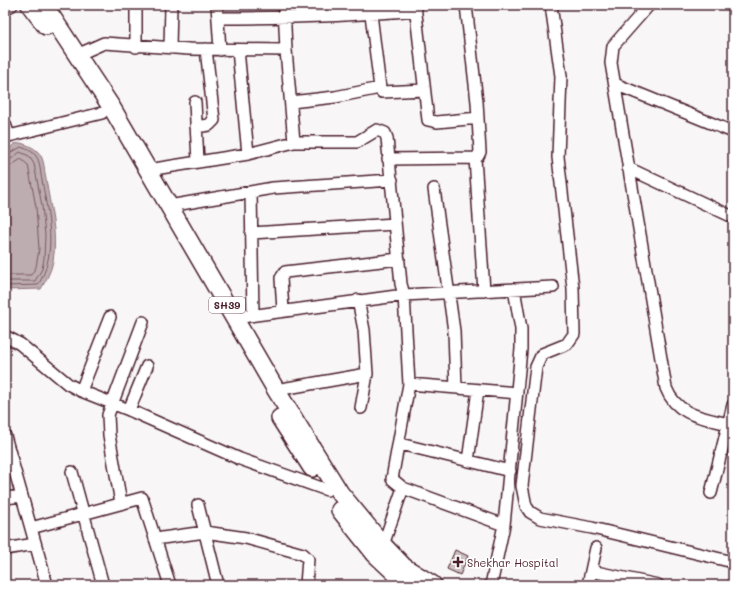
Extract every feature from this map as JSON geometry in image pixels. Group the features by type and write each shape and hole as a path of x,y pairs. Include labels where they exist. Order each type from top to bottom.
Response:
{"main road":[{"name":"SH39","path":"30,5 53,36 159,207 294,442 358,534 375,554 408,585"},
{"name":"SH39","path":"44,5 112,108 276,390 340,493 383,545 404,567 433,585"}],"street":[{"path":"5,9 12,5"},
{"path":"136,5 136,47"},
{"path":"170,5 170,48"},
{"path":"217,5 220,50"},
{"path":"284,5 286,18 286,50 294,142"},
{"path":"466,5 478,118 480,152 475,158 484,291"},
{"path":"551,5 561,76 558,157 572,288 574,334 567,344 542,354 536,367 522,486 524,499 530,512 540,518 592,528 733,562"},
{"path":"649,5 614,46 611,63 666,388 673,402 680,409 692,414 731,424"},
{"path":"218,18 286,18 371,14 416,8 428,120 431,122 478,118"},
{"path":"371,14 380,88 382,92 387,93 424,90"},
{"path":"77,55 104,43 136,47 220,50 286,50"},
{"path":"196,127 209,125 214,120 206,49"},
{"path":"238,50 248,154"},
{"path":"615,84 733,132"},
{"path":"291,102 335,97 380,88"},
{"path":"195,102 198,162"},
{"path":"5,124 7,139 102,113"},
{"path":"148,170 248,154 294,142 357,142 373,132 382,131 387,138 388,159 392,180 395,224 404,295 410,384 400,444 392,479 403,488 504,525"},
{"path":"388,159 475,158"},
{"path":"628,168 733,217"},
{"path":"169,206 273,188 392,180"},
{"path":"434,189 454,331 456,388"},
{"path":"251,192 253,315"},
{"path":"252,233 395,224"},
{"path":"283,311 281,278 285,272 399,259"},
{"path":"234,318 358,300 404,295 553,287"},
{"path":"491,585 504,525 517,393 521,335 514,289"},
{"path":"358,300 364,330 367,374 361,408"},
{"path":"81,392 110,317"},
{"path":"121,503 108,425 112,403 143,322"},
{"path":"5,336 20,344 68,384 81,392 129,410 240,459 327,490"},
{"path":"129,410 147,366"},
{"path":"276,390 367,374"},
{"path":"410,384 517,393"},
{"path":"468,461 478,390"},
{"path":"711,492 731,424 733,405"},
{"path":"5,436 7,448 22,496 46,585"},
{"path":"400,444 510,471"},
{"path":"72,472 103,585"},
{"path":"383,545 403,488"},
{"path":"5,498 22,496"},
{"path":"31,528 142,498 170,585"},
{"path":"198,505 218,585"},
{"path":"155,539 205,532 246,538 305,555 308,559 306,585"},
{"path":"5,549 35,544"},
{"path":"588,585 596,548"},
{"path":"591,571 658,585"}],"water":[{"path":"21,143 30,146 39,153 44,166 54,230 55,241 53,261 48,276 41,289 5,290 5,153 14,144"}],"building":[{"path":"455,550 468,556 460,575 447,569"}],"place":[{"name":"Shekhar Hospital","path":"458,562"}]}
